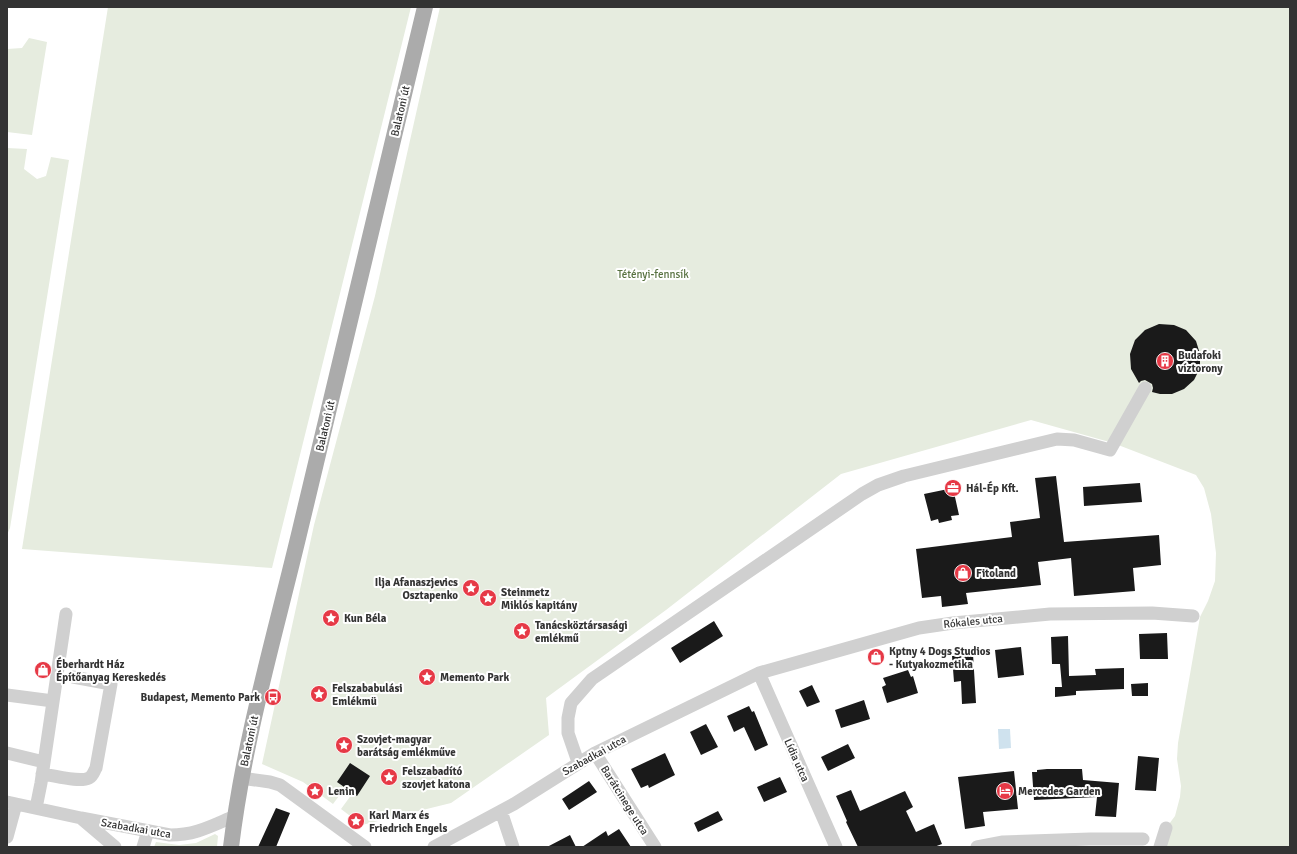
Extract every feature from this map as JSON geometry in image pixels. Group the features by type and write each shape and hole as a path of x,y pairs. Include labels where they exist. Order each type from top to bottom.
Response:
{"main road":[{"name":"Balatoni út","path":"231,847 242,778 260,690 289,578 424,7"}],"street":[{"path":"578,762 568,733 568,718 571,703 592,679 862,494 878,485 904,476 1057,439 1074,440 1110,450 1145,388"},
{"name":"Rókales utca","path":"759,673 919,628 953,623 1050,614 1152,613 1193,616"},
{"path":"36,808 66,614"},
{"name":"Szabadkai utca","path":"434,847 501,811 578,762 759,673"},
{"name":"Lídia utca","path":"759,673 836,847"},
{"path":"7,753 43,768 82,780 90,778 96,768 111,684 73,677"},
{"path":"7,695 53,701"},
{"name":"Barátcinege utca","path":"595,753 655,847"},
{"path":"242,778 280,785 365,847"},
{"path":"7,837 11,803"},
{"name":"Szabadkai utca","path":"11,803 170,835 185,835 235,816"},
{"path":"501,811 513,847"},
{"name":"Szabadkai utca","path":"81,818 114,847"},
{"path":"1160,847 1166,828"},
{"path":"143,847 148,831"},
{"path":"977,847 1003,842 1144,839"}],"green space":[{"path":"108,7 411,7 272,568 22,549"},
{"name":"Tétényi-fennsík","path":"440,7 1290,7 1290,847 1160,847 1166,828 1175,816 1180,797 1181,786 1177,759 1178,743 1200,617 1208,601 1215,581 1216,553 1211,514 1204,488 1196,475 1113,443 1031,420 841,474 666,610 546,698 549,735 451,803 362,825 341,809 352,794 345,788 333,804 303,782 262,764 314,525 375,296"},
{"path":"29,38 47,42 32,135 7,132 7,49 22,48"},
{"path":"7,148 27,149 24,169 37,179 46,176 51,157 69,160 10,528 7,535"},
{"path":"215,834 218,836 217,847 154,847 156,842 179,845 196,843"}],"water":[{"path":"998,729 1010,729 1011,748 999,749"}],"building":[{"name":"Budafoki víztorony","path":"1159,324 1174,325 1186,330 1196,341 1200,354 1200,368 1194,380 1184,389 1172,394 1152,392 1152,384 1145,380 1139,383 1131,369 1130,354 1135,340 1145,330"},
{"path":"1056,476 1064,542 1159,535 1161,565 1133,568 1135,591 1074,596 1071,558 1038,562 1041,585 966,593 968,604 942,607 941,596 922,598 916,549 1012,537 1010,522 1040,518 1035,478"},
{"path":"1140,483 1142,502 1084,506 1083,487"},
{"path":"953,488 959,515 951,516 952,520 939,523 938,519 931,521 924,494"},
{"path":"714,621 723,636 680,663 671,648"},
{"path":"1167,633 1168,659 1140,659 1139,634"},
{"path":"1068,636 1069,676 1096,675 1095,669 1124,668 1124,689 1076,691 1076,695 1055,697 1055,687 1062,687 1060,664 1052,664 1051,637"},
{"path":"1021,647 1024,675 998,678 995,650"},
{"path":"973,654 976,703 962,704 961,681 954,682 952,656"},
{"path":"908,670 911,677 913,676 918,693 887,703 882,687 886,685 883,678"},
{"path":"1148,683 1148,696 1132,696 1131,684"},
{"path":"812,685 820,702 807,707 799,691"},
{"path":"864,700 870,719 841,728 835,710"},
{"path":"749,706 752,712 754,711 768,745 755,751 744,727 734,732 727,716"},
{"path":"706,724 718,747 701,755 690,732"},
{"path":"848,744 855,758 828,771 821,757"},
{"path":"665,753 675,775 649,788 648,785 641,788 631,769"},
{"path":"1138,756 1159,758 1156,791 1135,790"},
{"path":"350,763 370,776 357,796 337,782"},
{"path":"1047,769 1082,769 1083,780 1119,783 1116,817 1095,816 1097,797 1034,800 1032,772"},
{"path":"1014,771 1018,809 983,812 985,826 965,829 958,777"},
{"path":"780,777 787,792 764,802 757,787"},
{"path":"589,781 597,792 569,810 562,799"},
{"path":"851,790 860,811 905,791 913,807 906,811 916,832 934,824 942,844 934,847 858,847 836,796"},
{"path":"276,808 290,813 276,847 258,847"},
{"path":"718,811 723,820 698,832 694,823"},
{"path":"619,829 631,847 582,847 606,831 608,836"},
{"path":"570,835 576,847 547,847"}],"place":[{"name":"Budafoki víztorony","path":"1165,361"},
{"name":"Hál-Ép Kft.","path":"953,488"},
{"name":"Fitoland","path":"963,573"},
{"name":"Ilja Afanaszjevics Osztapenko","path":"471,588"},
{"name":"Steinmetz Miklós kapitány","path":"488,598"},
{"name":"Kun Béla","path":"331,618"},
{"name":"Tanácsköztársasági emlékmű","path":"522,631"},
{"name":"Kptny 4 Dogs Studios - Kutyakozmetika","path":"876,657"},
{"name":"Éberhardt Ház Építőanyag Kereskedés","path":"43,670"},
{"name":"Memento Park","path":"427,677"},
{"name":"Felszababulási Emlékmü","path":"319,694"},
{"name":"Budapest, Memento Park","path":"273,697"},
{"name":"Szovjet-magyar barátság emlékműve","path":"344,745"},
{"name":"Felszabadító szovjet katona","path":"389,777"},
{"name":"Lenin","path":"315,791"},
{"name":"Mercedes Garden","path":"1005,791"},
{"name":"Karl Marx és Friedrich Engels","path":"356,821"}]}
